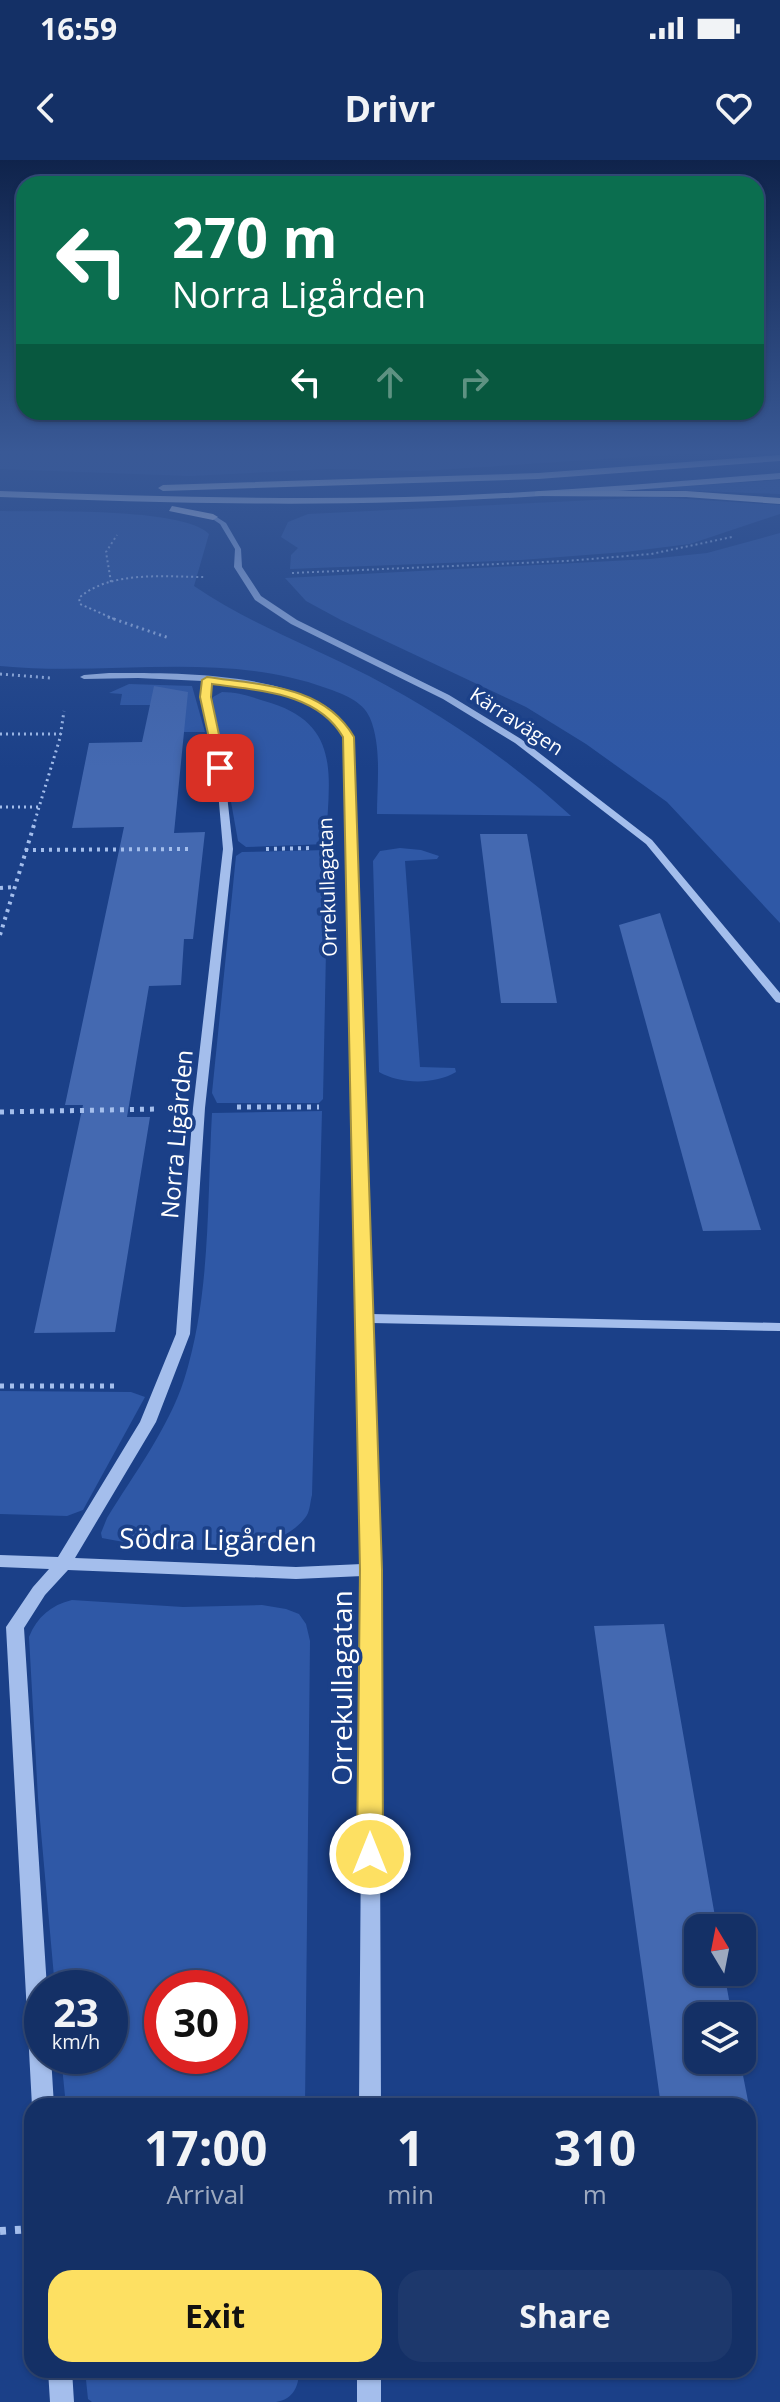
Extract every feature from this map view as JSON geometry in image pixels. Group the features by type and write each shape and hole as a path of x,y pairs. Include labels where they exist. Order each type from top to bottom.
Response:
{"street":[{"name":"Kärravägen","path":"239,559 242,576 258,598 294,622 446,697 518,741 649,842 780,1000"},
{"name":"Orrekullagatan","path":"84,677 159,675 283,692 318,704 338,720 348,737 371,1570 370,2098"},
{"name":"Norra Ligården","path":"63,1564 148,1422 183,1334 199,1108 228,849 220,768 205,697 207,680"},
{"path":"363,1318 780,1327"},
{"name":"Södra Ligården","path":"0,1561 296,1573 371,1570"},
{"path":"42,2098 21,1761 22,1702 15,1627 39,1591 63,1564"},
{"path":"60,2378 62,2402"},
{"path":"369,2378 369,2402"}],"path":[{"path":"107,559 111,582"},
{"path":"207,680 212,663 199,651 80,604 81,593 111,582 595,559"},
{"path":"0,674 84,677"},
{"path":"0,935 61,734 64,711"},
{"path":"0,734 61,734"},
{"path":"0,807 38,807"},
{"path":"0,888 14,887"},
{"path":"0,1386 161,1385"},
{"path":"0,2231 24,2230"}],"shaded area":[{"path":"0,559 202,559 194,586 236,611 423,706 500,758 571,816 377,814 377,753 374,729 367,712 345,695 286,677 205,667 41,669 0,666"},
{"path":"291,559 539,559 521,560 290,569"},
{"path":"650,559 780,559 780,923 667,802 586,744 526,707 306,601 285,578"},
{"path":"129,684 192,686 205,732 163,732 165,705 120,705 122,694 109,693"},
{"path":"222,692 271,703 294,713 311,726 321,741 327,759 329,799 326,844 246,847 238,841 213,701 213,697"},
{"path":"400,848 439,856 437,859 405,861 420,1067 455,1068 456,1072 428,1081 397,1079 379,1072 373,861 380,851"},
{"path":"328,850 323,1099 319,1103 217,1103 212,1093 236,856 242,852"},
{"path":"322,1111 312,1495 307,1516 287,1533 264,1543 238,1548 180,1549 102,1538 107,1518 169,1416 193,1348 206,1248 212,1113"},
{"path":"0,1391 131,1392 145,1397 83,1510 67,1516 0,1514"},
{"path":"72,1600 183,1607 262,1605 299,1614 306,1624 310,1641 305,2098 65,2098 63,2074 128,2074 128,1970 53,1970 38,1798 29,1637 51,1609"},
{"path":"86,2378 298,2378 294,2391 276,2402 92,2402 88,2399"}],"building":[{"path":"154,686 188,692 174,833 205,832 193,939 184,939 181,985 149,986 127,1117 150,1117 115,1332 34,1333 83,1105 65,1105 124,827 72,828 89,743 142,742"},
{"path":"480,834 527,834 557,1003 501,1003"},
{"path":"660,913 761,1230 703,1231 619,925"},
{"path":"664,1624 715,1914 684,1914 684,1986 727,1986 729,2002 684,2002 684,2074 743,2074 747,2098 660,2098 594,1626"}],"route":[{"path":"220,768 205,697 207,680 283,692 318,704 338,720 348,737 371,1570 370,1854"}]}
